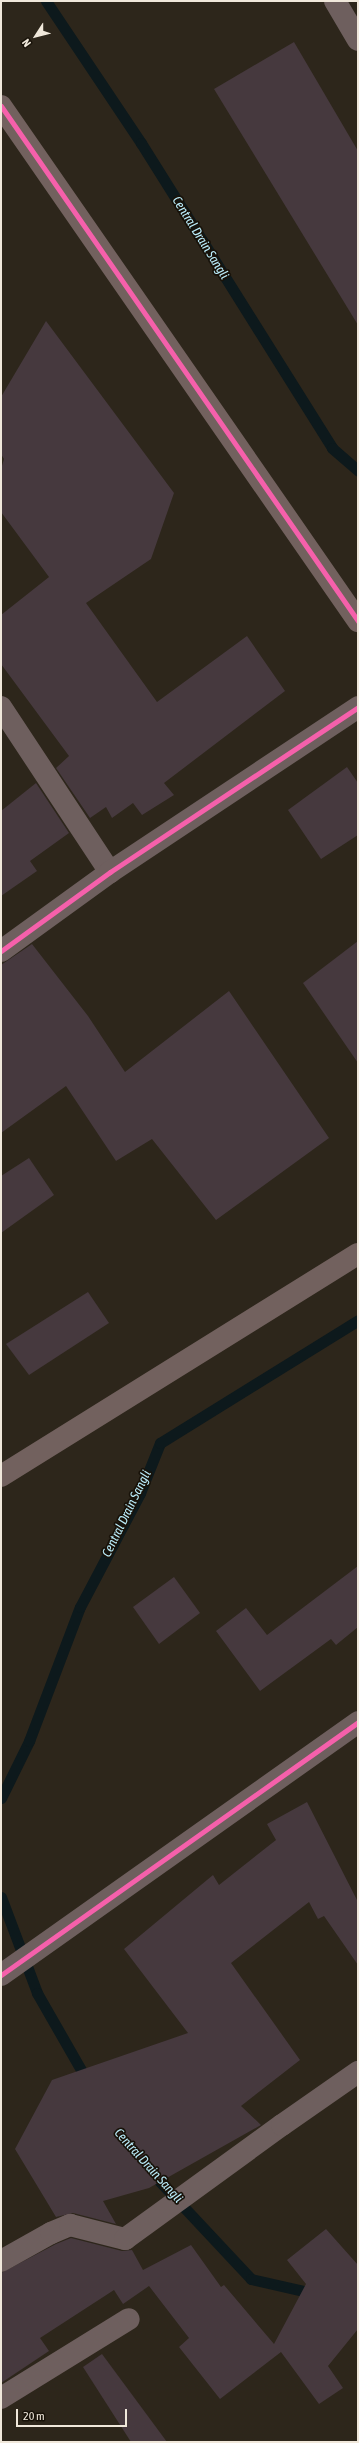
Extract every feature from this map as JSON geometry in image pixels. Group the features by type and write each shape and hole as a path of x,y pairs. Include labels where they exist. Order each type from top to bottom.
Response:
{"street":[{"path":"335,1 358,40"},
{"path":"3,112 358,620"},
{"path":"1,707 110,872"},
{"path":"1,951 110,872 358,707"},
{"path":"3,1472 358,1254"},
{"path":"1,1975 358,1722"},
{"path":"1,2261 51,2233 70,2225 125,2239 358,2072"},
{"path":"1,2398 129,2319"}],"building":[{"path":"294,42 358,151 358,325 214,89"},
{"path":"46,321 174,493 151,559 86,603 157,702 247,636 285,691 164,783 174,795 142,815 133,803 112,818 106,807 90,818 56,768 69,756 1,664 1,615 49,577 1,512 1,469 4,459 1,454 1,397"},
{"path":"347,767 358,783 358,835 321,859 288,810"},
{"path":"36,783 69,833 30,861 37,871 1,896 1,811"},
{"path":"358,941 358,1063 303,983"},
{"path":"32,944 88,1016 125,1072 229,991 329,1138 216,1220 152,1139 116,1161 66,1086 1,1133 1,965"},
{"path":"29,1158 54,1195 1,1233 1,1176"},
{"path":"88,1292 109,1323 29,1375 6,1344"},
{"path":"358,1566 358,1627 336,1645 331,1639 260,1691 216,1631 246,1608 267,1635"},
{"path":"174,1577 200,1613 159,1644 133,1607"},
{"path":"307,1802 358,1902 358,1965 324,1916 318,1919 309,1902 231,1963 300,2060 241,2106 261,2125 149,2188 103,2201 116,2224 73,2213 56,2217 15,2149 52,2080 188,2033 124,1949 213,1875 219,1885 276,1840 267,1824"},
{"path":"326,2229 358,2265 358,2329 328,2366 343,2388 319,2404 281,2352 220,2399 179,2347 189,2338 149,2286 123,2304 114,2290 40,2338 49,2351 1,2383 1,2273 56,2244 71,2238 122,2251 132,2250 143,2270 191,2245 221,2287 224,2285 274,2344 306,2284 287,2260"},
{"path":"102,2354 167,2442 131,2442 83,2367"}],"waterway":[{"name":"Central Drain Sangli","path":"46,1 141,143 332,448 358,471"},
{"name":"Central Drain Sangli","path":"1,1798 29,1741 80,1607 140,1493 160,1443 358,1320"},
{"name":"Central Drain Sangli","path":"1,1897 37,1993 88,2082"},
{"name":"Central Drain Sangli","path":"150,2171 251,2279 317,2294"}],"cycle path":[{"path":"1,106 358,621"},
{"path":"1,951 110,872 358,707"},
{"path":"1,1975 358,1722"}]}
